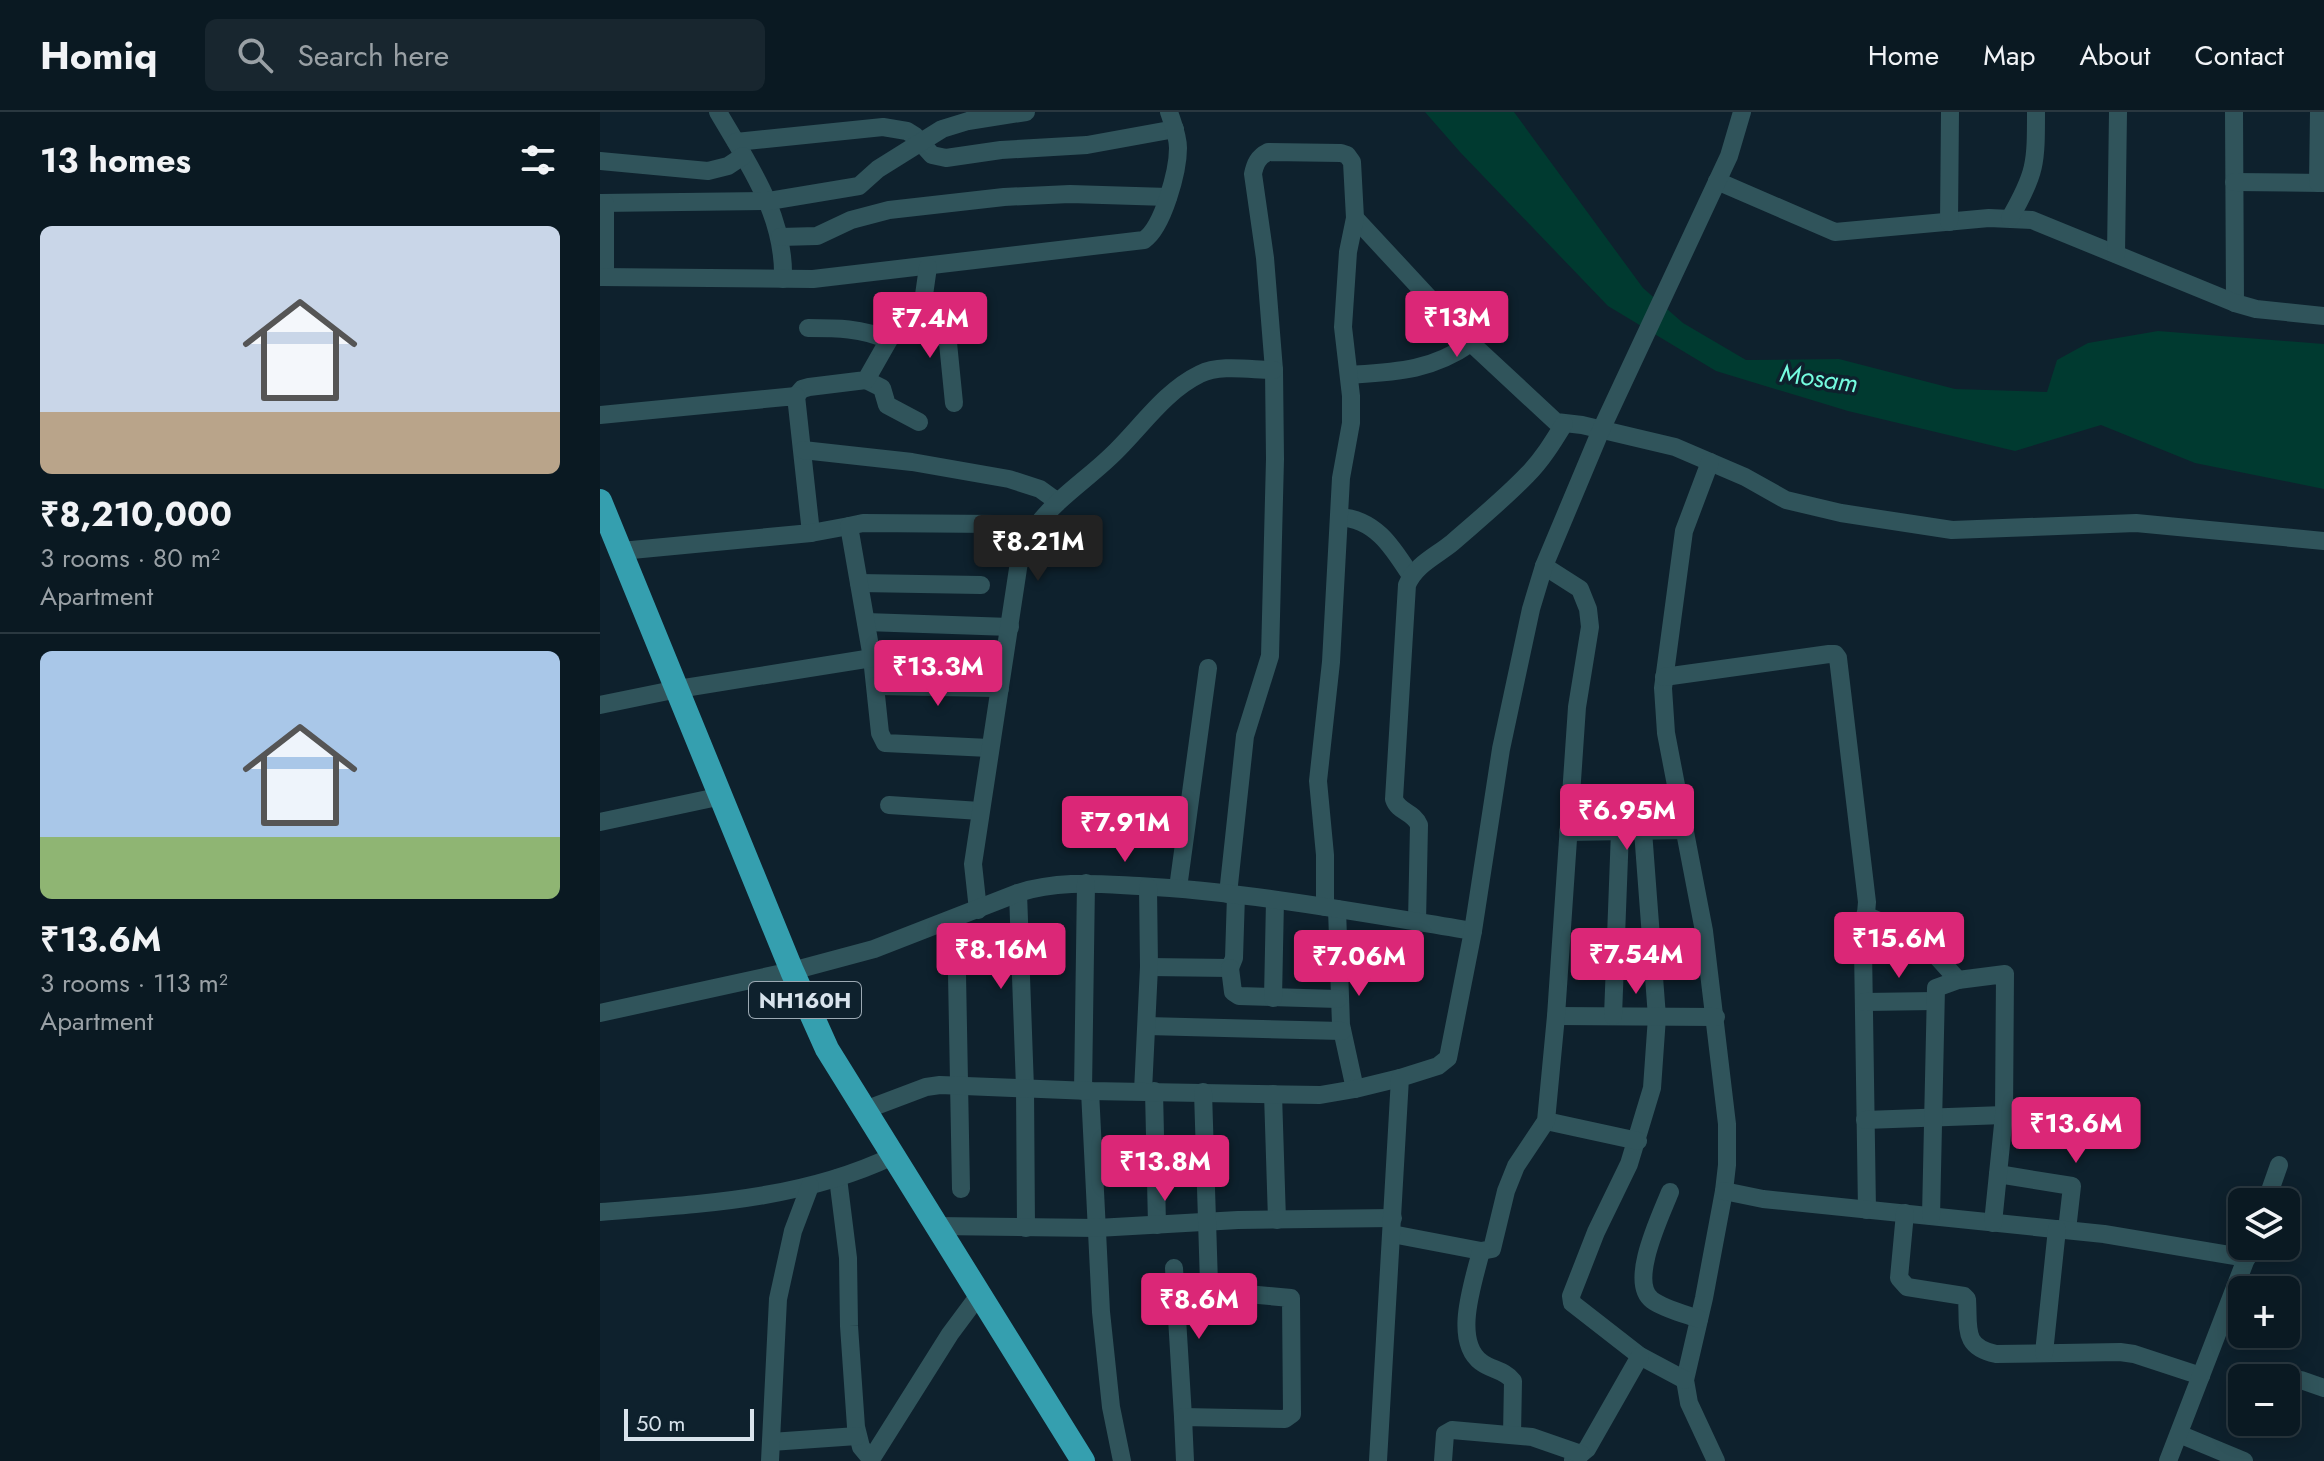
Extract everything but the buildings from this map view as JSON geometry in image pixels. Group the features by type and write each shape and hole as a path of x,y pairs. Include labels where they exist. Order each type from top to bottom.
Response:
{"highway":[{"name":"NH160H","path":"600,501 792,971 827,1049 1083,1461"}],"street":[{"path":"718,112 769,201 784,255 783,279"},
{"path":"600,161 708,171 728,166 740,149 883,127 907,131 920,142 932,155 946,158 1001,150 1087,145 1172,120 1178,159 1168,197 1154,231 1144,240 813,279 602,277 602,203 769,201 864,184 878,169 920,142 942,129 968,121 1026,112"},
{"path":"865,1110 926,1087 959,1084 1086,1091 1320,1095 1400,1078 1438,1066 1448,1058 1473,931 1501,749 1531,609 1544,566 1601,430 1729,156 1742,112"},
{"path":"1949,222 1950,112"},
{"path":"2010,218 2033,173 2036,112"},
{"path":"2116,254 2118,112"},
{"path":"2234,112 2235,303"},
{"path":"2234,182 2321,183 2319,112"},
{"path":"1338,999 1239,996 1233,992 1230,968 1234,958 1232,894 1245,736 1270,656 1274,370 1265,258 1253,187 1255,164 1268,152 1341,153 1352,162 1355,218 1349,243 1343,327 1351,423 1343,459 1331,662 1318,781 1338,999 1355,1089"},
{"path":"1717,181 1835,232 2010,218 2032,220 2235,303 2256,309 2324,316"},
{"path":"864,184 873,191 882,211"},
{"path":"780,237 817,236 840,224 882,211 1027,195 1168,197"},
{"path":"1355,218 1471,343 1556,422 1675,447 1745,477 1786,500 1841,513 1952,530 2136,523 2324,541"},
{"path":"928,267 922,309 948,343 954,403"},
{"path":"866,380 903,315 922,309"},
{"path":"808,328 848,329 874,333 888,340"},
{"path":"1349,375 1423,368 1454,355 1471,343"},
{"path":"978,910 973,864 980,811 1019,562 1027,540 1058,502 1122,446 1160,403 1193,378 1211,370 1274,370"},
{"path":"600,415 796,396 809,387 866,380 882,388 887,405 919,422"},
{"path":"796,396 811,533"},
{"path":"1417,922 1419,825 1416,818 1399,807 1394,799 1407,585 1411,576 1526,477 1564,424"},
{"path":"803,450 912,462 1009,479 1040,489 1058,502"},
{"path":"1710,462 1684,531 1664,677 1666,733 1704,931 1727,1124 1728,1156 1724,1191 1685,1380 1689,1403 1716,1461"},
{"path":"1339,517 1352,518 1379,533 1411,576"},
{"path":"621,551 811,533 863,523 984,523 1006,527 1027,540"},
{"path":"849,526 872,658 880,733 885,743 989,748"},
{"path":"936,1226 1097,1228 1277,1220 1392,1226 1481,1251 1492,1249 1506,1191 1516,1166 1546,1121 1577,707 1590,627 1588,609 1580,589 1544,566"},
{"path":"859,583 981,585"},
{"path":"866,622 1010,627"},
{"path":"1664,677 1829,654 1835,654 1838,658 1866,887 1867,1210"},
{"path":"600,705 678,689 872,658"},
{"path":"1178,888 1208,668"},
{"path":"876,686 1000,688"},
{"path":"600,822 722,796"},
{"path":"889,805 980,811"},
{"path":"1568,832 1685,830"},
{"path":"1613,1016 1620,831"},
{"path":"1643,831 1657,1017 1652,1088 1638,1141 1578,1273 1571,1296 1572,1303 1640,1356 1685,1380"},
{"path":"600,1013 792,971 888,945 1042,885 1086,883 1178,888 1473,931"},
{"path":"1086,883 1086,1091 1101,1312 1111,1407 1122,1461"},
{"path":"1148,887 1148,1091 1157,1225"},
{"path":"1018,893 1026,1228"},
{"path":"1273,998 1275,900"},
{"path":"1865,915 1921,939 1958,980"},
{"path":"1149,967 1230,968"},
{"path":"957,974 961,1189"},
{"path":"1931,1216 1936,988 1958,980 2005,974 2004,1115 1993,1223"},
{"path":"1864,1002 1935,1001"},
{"path":"1556,1016 1716,1017"},
{"path":"1147,1026 1342,1031"},
{"path":"1378,1461 1400,1078"},
{"path":"1183,1417 1285,1419 1292,1414 1291,1298 1210,1289 1203,1092"},
{"path":"1273,1094 1277,1220"},
{"path":"1865,1120 2004,1115"},
{"path":"1546,1121 1638,1141"},
{"path":"600,1212 775,1195 858,1173 893,1156"},
{"path":"2271,1188 2279,1165"},
{"path":"1998,1174 2072,1186 2062,1230 2044,1353"},
{"path":"838,1178 848,1258 849,1326 857,1436 870,1460 950,1334 979,1295"},
{"path":"770,1461 778,1299 793,1231 810,1186"},
{"path":"1724,1191 1763,1199 2228,1249"},
{"path":"1670,1192 1648,1250 1643,1278 1645,1288 1653,1301 1699,1319"},
{"path":"1905,1213 1899,1278 1902,1285 1964,1296 1967,1299 1970,1338 1973,1346 1980,1350 1996,1354 2134,1354 2201,1376"},
{"path":"1481,1251 1468,1310 1468,1344 1482,1363 1513,1381 1512,1435"},
{"path":"2168,1461 2246,1260"},
{"path":"1174,1268 1185,1461"},
{"path":"1443,1461 1445,1434 1448,1431 1512,1435 1561,1445 1577,1458 1596,1435 1640,1356"},
{"path":"2301,1380 2324,1388"},
{"path":"2179,1434 2244,1461"},
{"path":"771,1442 857,1436"}],"water":[{"name":"Mosam","path":"1425,112 1514,112 1643,288 1683,323 1746,360 1839,359 1955,389 2047,392 2057,360 2088,343 2158,331 2324,344 2324,489 2195,463 2101,425 2015,451 1848,411 1716,371 1608,306"}]}
